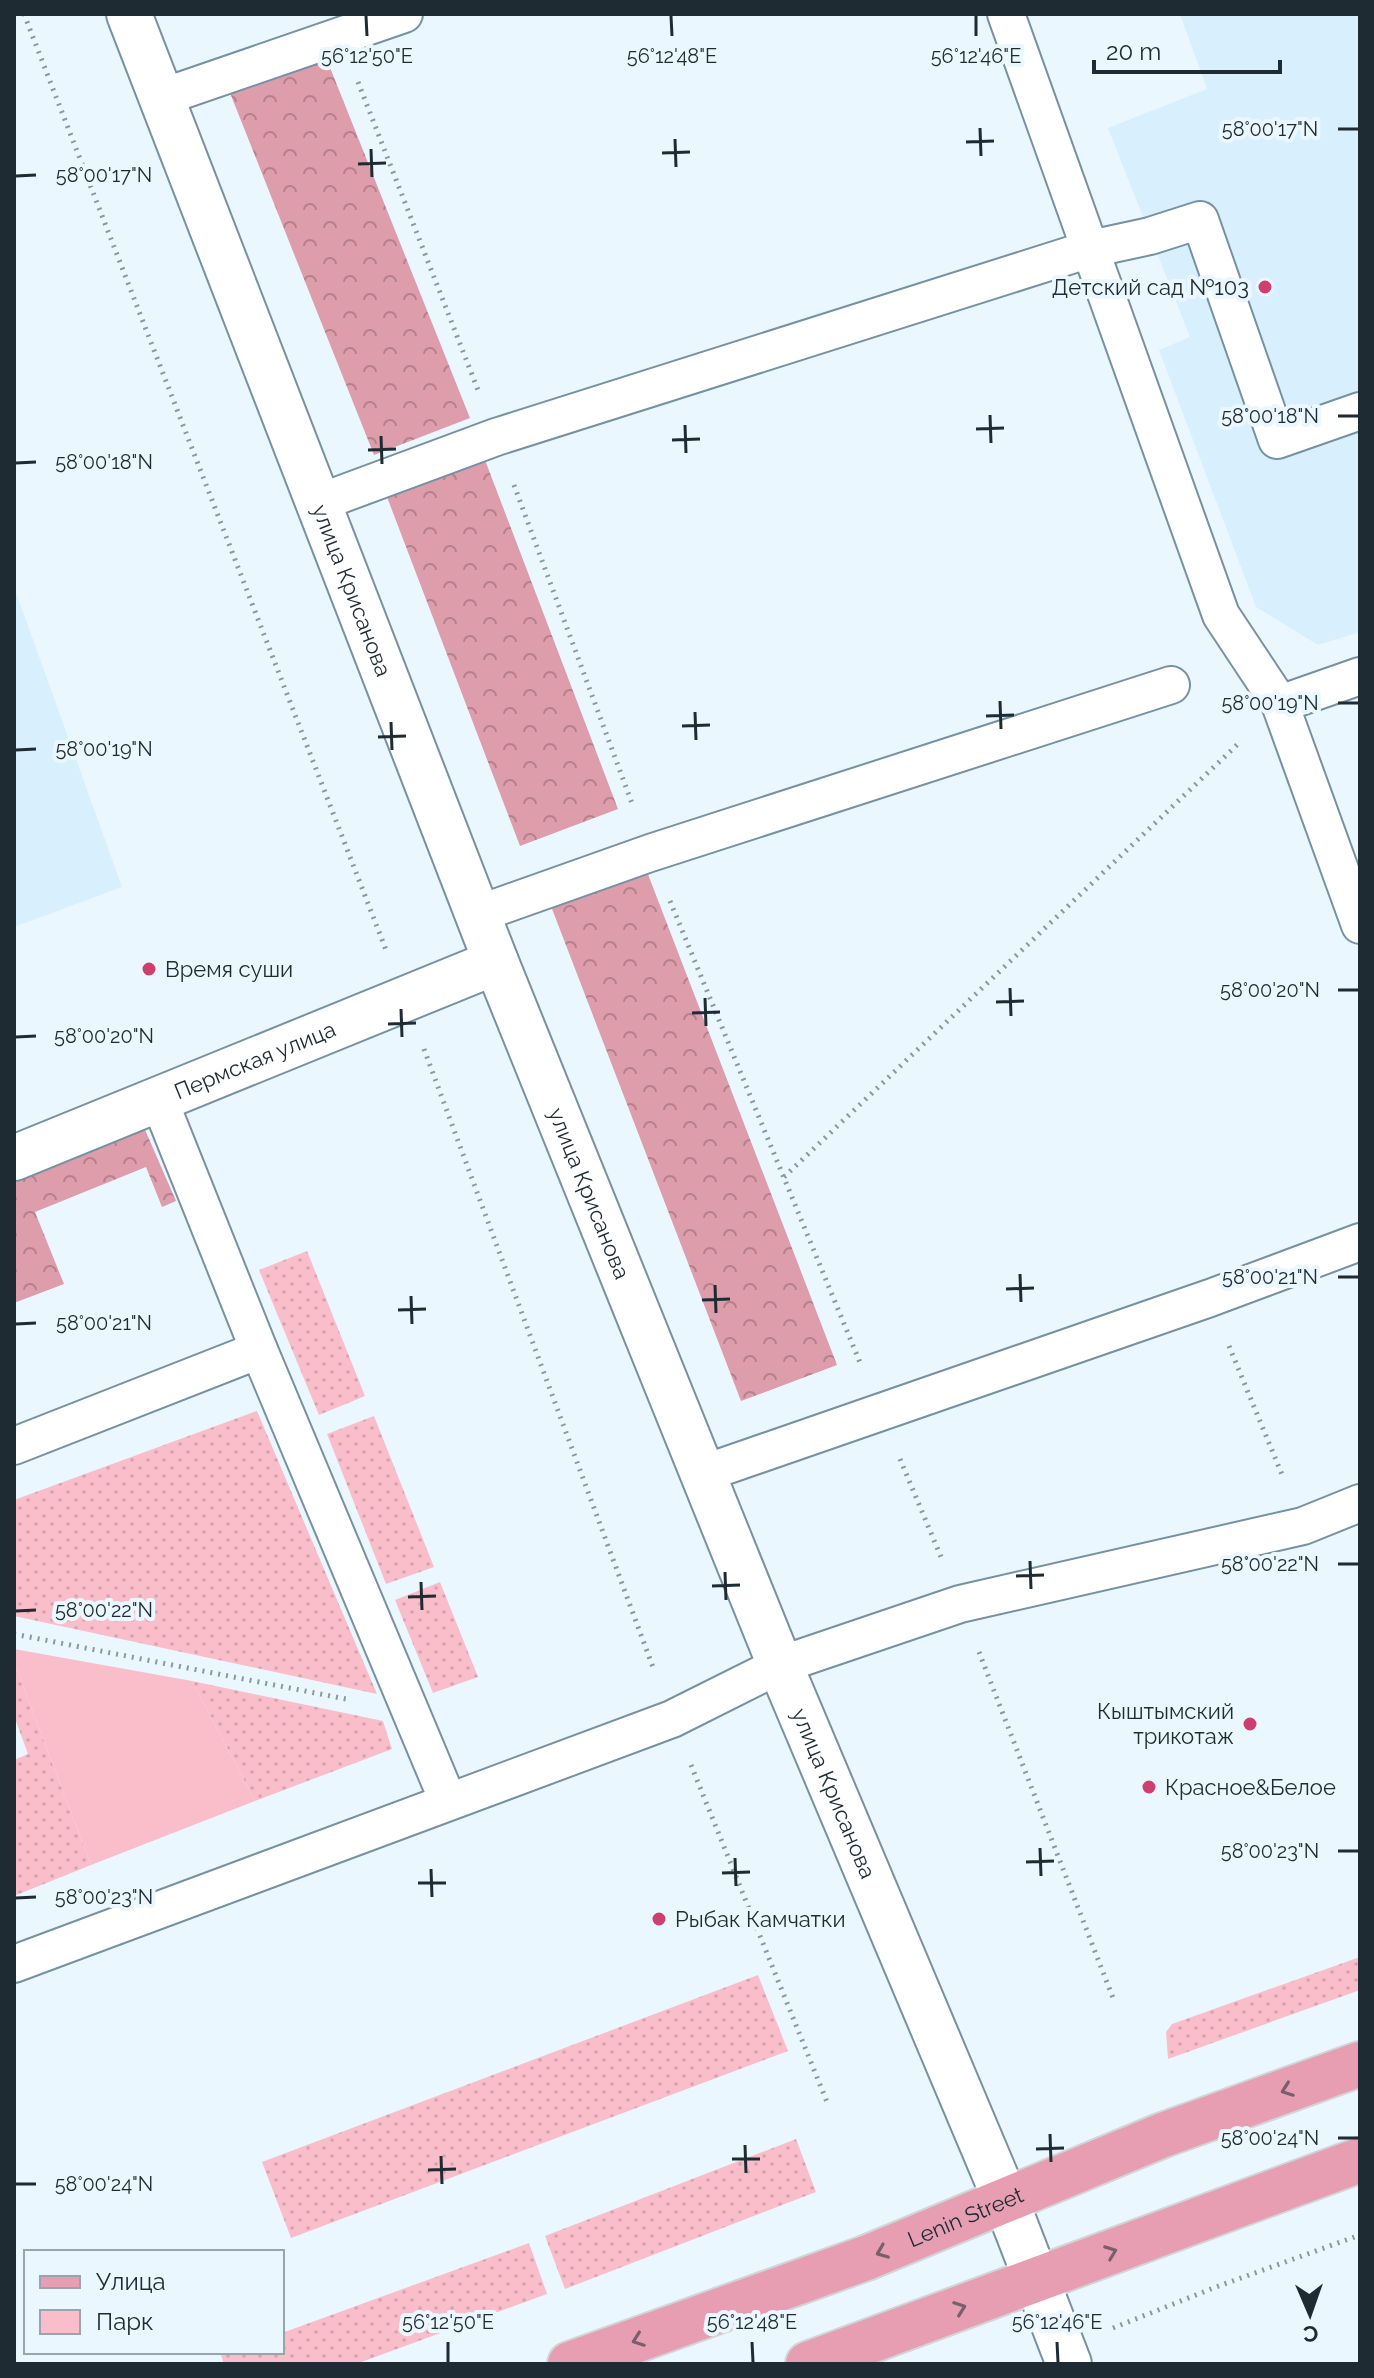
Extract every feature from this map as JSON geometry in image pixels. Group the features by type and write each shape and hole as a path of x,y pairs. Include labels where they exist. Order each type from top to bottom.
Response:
{"main road":[{"name":"улица Крисанова","path":"129,14 496,962 780,1665 1038,2279 1069,2364"},
{"name":"Пермская улица","path":"14,1158 496,962"},
{"name":"Lenin Street","path":"570,2364 866,2258 1163,2135 1360,2064"},
{"path":"808,2364 1360,2160"}],"lane":[{"path":"160,98 404,14"},
{"path":"1006,14 1221,615 1280,704 1360,925"},
{"path":"318,503 496,437 1090,249 1150,236 1200,220 1277,440 1360,411"},
{"path":"1280,704 1360,676"},
{"path":"478,914 650,853 1171,685"},
{"path":"159,1100 259,1350 448,1801"},
{"path":"702,1474 1210,1298 1360,1242"},
{"path":"14,1446 259,1350"},
{"path":"14,1964 672,1719 780,1665 960,1604 1303,1526 1360,1503"}],"path":[{"path":"24,14 405,999 672,1719 827,2102"},
{"path":"340,35 496,437 650,853 960,1604 1113,1998"},
{"path":"784,1177 1280,704"},
{"path":"1210,1298 1303,1526"},
{"path":"14,1634 410,1711"},
{"path":"1136,2319 1360,2235"}],"shaded area":[{"name":"Детский сад №103","path":"1180,14 1360,14 1360,632 1318,645 1256,607 1159,350 1190,337 1108,128 1207,89"},
{"path":"14,587 122,887 14,927"}],"green space":[{"path":"325,55 470,418 374,455 230,93"},
{"path":"485,460 618,809 520,846 387,497"},
{"path":"644,864 837,1365 741,1401 549,901"},
{"path":"143,1125 176,1201 162,1207 146,1167 35,1212 64,1284 14,1303 14,1174"},
{"path":"307,1251 365,1396 319,1415 259,1270"},
{"path":"257,1411 377,1694 14,1616 14,1500"},
{"path":"374,1416 434,1567 386,1584 327,1434"},
{"path":"440,1582 478,1677 433,1693 395,1600"},
{"path":"14,1649 192,1681 255,1801 91,1865 14,1662"},
{"path":"14,1662 91,1865 14,1896 14,1760 28,1754 14,1716"},
{"path":"192,1681 383,1721 392,1749 255,1801"},
{"path":"1360,1957 1360,1990 1168,2059 1166,2032 1172,2024"},
{"path":"758,1975 788,2051 291,2238 262,2162"},
{"path":"796,2139 816,2192 565,2289 545,2236"},
{"path":"529,2243 547,2294 356,2364 224,2364 221,2355 224,2354 284,2354 284,2332"}],"place":[{"name":"Детский сад №103","path":"1265,287"},
{"name":"Время суши","path":"149,969"},
{"name":"Кыштымский трикотаж","path":"1250,1724"},
{"name":"Красное&Белое","path":"1149,1787"},
{"name":"Рыбак Камчатки","path":"659,1919"}]}
